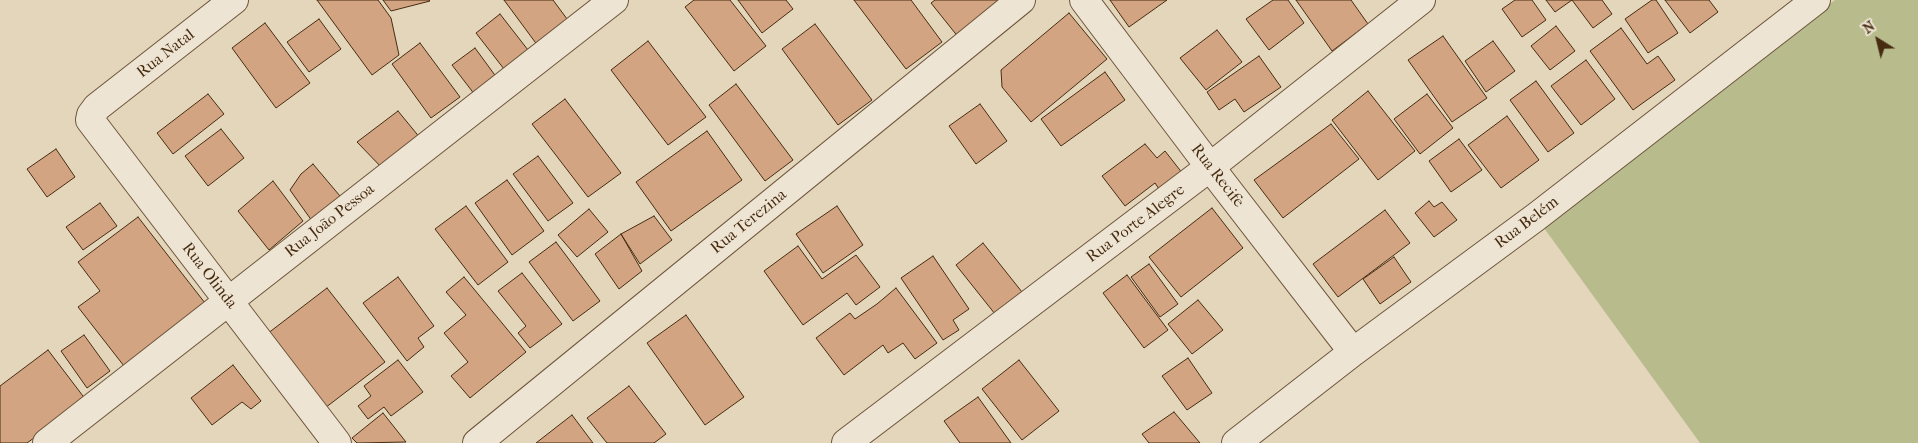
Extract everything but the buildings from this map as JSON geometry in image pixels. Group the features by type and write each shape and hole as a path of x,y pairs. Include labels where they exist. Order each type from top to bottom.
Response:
{"street":[{"name":"Rua Natal","path":"97,107 234,0"},
{"name":"Rua João Pessoa","path":"47,443 614,0"},
{"name":"Rua Terezina","path":"478,443 1022,0"},
{"name":"Rua Recife","path":"1084,0 1210,168 1353,352"},
{"name":"Rua Porte Alegre","path":"846,443 1210,168 1421,0"},
{"name":"Rua Belém","path":"1236,443 1353,352 1536,217 1816,0"},
{"name":"Rua Olinda","path":"97,107 90,115 90,120 94,126 337,443"}],"green space":[{"path":"1835,0 1918,0 1918,443 1700,443 1536,217"}]}
